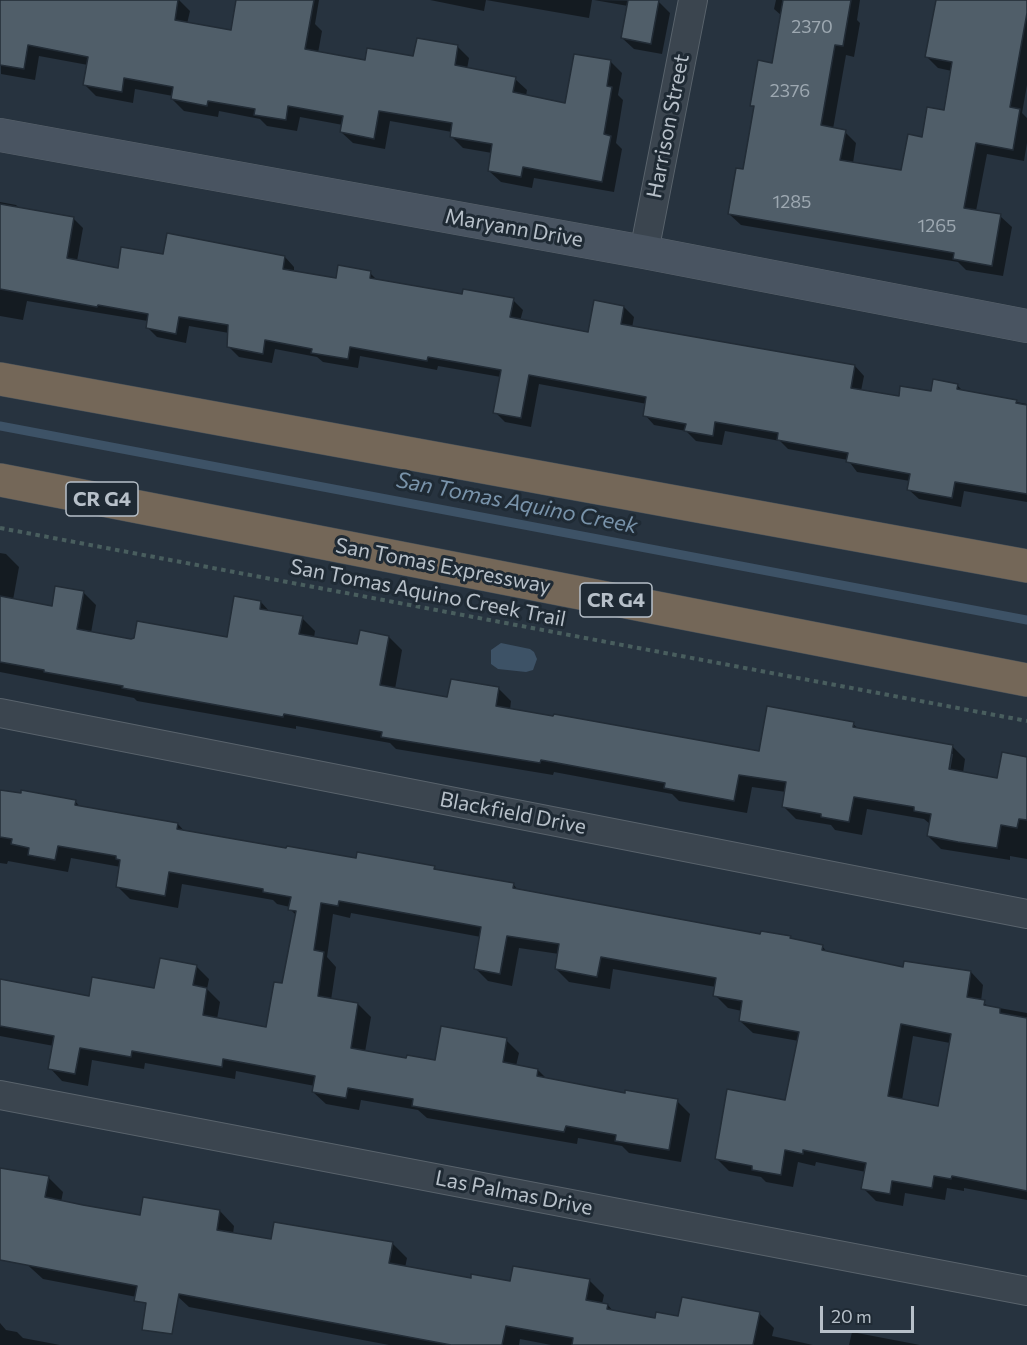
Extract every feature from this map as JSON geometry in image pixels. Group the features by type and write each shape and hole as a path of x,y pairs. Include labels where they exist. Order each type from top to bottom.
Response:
{"highway":[{"path":"0,379 1027,566"},
{"name":"San Tomas Expressway","path":"0,480 1027,680"}],"street":[{"name":"Harrison Street","path":"644,252 693,0"},
{"name":"Maryann Drive","path":"0,135 644,252 1027,326"},
{"name":"Blackfield Drive","path":"0,713 1027,914"},
{"name":"Las Palmas Drive","path":"0,1095 1027,1291"}],"path":[{"name":"San Tomas Aquino Creek Trail","path":"0,528 1027,721"}],"water":[{"path":"501,643 530,649 534,652 537,659 533,670 526,672 498,669 491,664 491,650"}],"building":[{"path":"0,0 178,0 175,20 231,30 236,0 314,0 305,49 365,60 367,48 413,56 417,38 458,45 455,65 516,77 513,92 565,103 574,54 611,60 607,86 612,87 604,134 611,136 602,182 523,167 521,177 488,171 492,144 450,137 452,123 379,111 374,139 340,132 343,116 288,106 286,120 254,115 255,109 208,101 207,106 171,99 173,87 124,78 122,92 83,85 88,57 28,45 24,69 0,65"},
{"path":"628,0 659,0 651,44 621,38"},
{"path":"783,0 851,0 843,46 835,45 821,125 846,130 840,160 901,170 908,134 922,137 927,107 944,110 952,62 925,57 936,0 1027,0 1027,13 1010,107 1020,109 1013,150 976,143 964,208 1001,214 992,266 953,259 954,253 728,214 736,168 743,169 754,106 750,106 758,60 772,63"},
{"path":"0,204 74,217 67,258 118,268 121,247 163,254 167,233 285,256 283,269 336,278 338,265 371,271 370,278 462,294 463,289 514,298 510,317 588,332 594,300 624,306 621,324 855,365 851,388 899,396 900,386 931,391 933,379 958,384 957,389 1017,400 1016,403 1027,405 1027,494 955,482 952,498 907,490 910,474 846,462 848,453 777,440 778,433 715,422 713,436 684,431 686,424 643,416 646,397 529,375 521,418 493,413 501,370 428,357 427,361 350,347 348,359 311,353 312,349 265,340 263,354 227,347 228,325 179,317 176,334 146,328 148,314 0,289"},
{"path":"55,586 84,591 77,629 131,639 134,638 137,621 227,637 234,596 261,601 260,609 303,616 299,634 357,644 360,630 389,636 380,685 447,697 451,679 499,687 496,706 553,716 554,714 759,751 767,706 854,722 853,727 953,745 949,769 997,778 1002,752 1027,757 1027,820 1019,819 1017,828 1001,825 997,848 958,842 927,836 931,814 914,811 914,807 854,797 849,822 782,807 786,782 739,775 734,801 664,788 665,783 541,760 540,763 381,737 382,732 122,688 123,686 0,662 0,596 52,606"},
{"path":"0,790 21,793 21,790 76,800 75,805 178,823 177,829 356,858 357,852 514,883 513,888 760,934 761,931 791,936 790,938 823,945 822,950 903,967 904,961 971,971 967,997 985,1000 984,1005 1000,1008 1000,1013 1027,1018 1027,1191 952,1176 951,1179 934,1176 932,1188 892,1181 890,1194 861,1189 866,1163 803,1150 803,1154 785,1150 781,1175 752,1170 752,1166 715,1159 727,1089 785,1100 799,1032 739,1021 742,1001 713,996 716,978 601,957 597,977 555,969 559,944 507,936 500,974 474,969 481,927 339,901 338,906 321,903 314,950 324,952 318,996 358,1003 351,1048 406,1058 407,1055 435,1060 441,1026 507,1038 503,1062 538,1069 537,1076 625,1093 625,1090 678,1099 669,1150 615,1141 616,1135 566,1126 564,1132 412,1106 413,1099 348,1088 346,1098 312,1092 315,1076 223,1059 222,1067 132,1051 131,1057 80,1048 75,1074 48,1069 54,1036 0,1026 0,979 89,996 92,977 154,988 160,958 197,965 193,985 207,988 203,1015 266,1027 274,982 282,983 296,911 288,910 291,897 263,892 263,889 169,872 165,896 116,887 120,860 116,859 116,856 58,846 55,860 28,855 29,848 11,844 12,839 0,837","holes":["901,1024 951,1034 938,1106 888,1096"]},
{"path":"0,1168 49,1176 45,1197 83,1205 140,1215 143,1197 220,1210 217,1230 271,1239 274,1222 393,1242 389,1263 471,1278 471,1274 510,1281 513,1266 590,1279 586,1300 608,1304 607,1309 655,1318 656,1312 678,1316 682,1297 760,1312 753,1345 572,1345 573,1338 506,1326 502,1345 451,1345 179,1294 172,1334 142,1330 146,1303 134,1301 137,1286 0,1260"}],"waterway":[{"name":"San Tomas Aquino Creek","path":"0,426 1027,620"}]}
